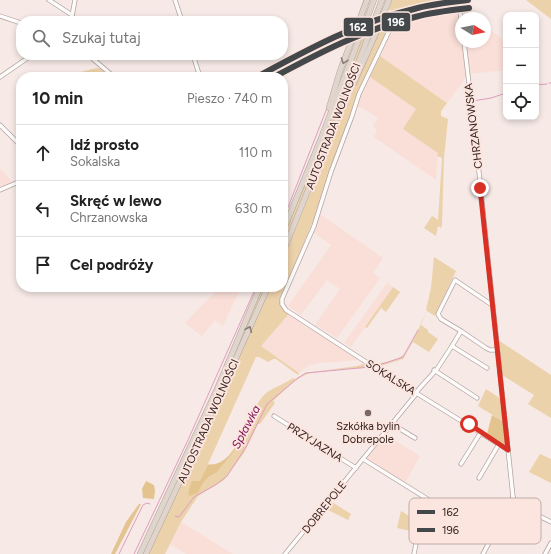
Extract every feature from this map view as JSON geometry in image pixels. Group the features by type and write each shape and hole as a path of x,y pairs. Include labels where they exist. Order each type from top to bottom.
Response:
{"highway":[{"path":"320,142 340,71 367,0"},
{"name":"AUTOSTRADA WOLNOŚCI","path":"288,219 320,142 374,0"},
{"name":"AUTOSTRADA WOLNOŚCI","path":"288,240 342,106 382,0"},
{"path":"342,106 372,44 389,0"},
{"name":"AUTOSTRADA WOLNOŚCI","path":"140,554 218,387 258,292"},
{"name":"AUTOSTRADA WOLNOŚCI","path":"146,554 199,441 266,292"}],"street":[{"path":"49,0 72,14 75,0"},
{"path":"175,0 180,16"},
{"path":"266,72 335,36 399,12 468,0"},
{"path":"459,1 460,12"},
{"name":"SOKALSKA","path":"288,285 314,226 331,172 359,94 392,25 399,17 399,12"},
{"path":"0,16 16,21"},
{"name":"CHRZANOWSKA","path":"465,48 513,497"},
{"path":"0,77 25,60"},
{"path":"93,60 107,72"},
{"path":"194,60 198,72"},
{"path":"0,125 16,141"},
{"path":"0,190 16,183"},
{"path":"492,305 455,280 438,314 441,319 486,348 490,350 497,350"},
{"name":"SOKALSKA","path":"285,292 282,299 283,307 289,312 508,450"},
{"name":"DOBREPOLE","path":"285,554 392,424 434,370 437,369 461,331"},
{"path":"452,346 486,368"},
{"path":"434,370 477,398"},
{"name":"PRZYJAZNA","path":"274,416 356,468"},
{"path":"392,424 416,438"},
{"path":"461,464 481,432"},
{"path":"479,478 499,444"},
{"path":"363,459 426,498"},
{"path":"541,517 551,522"},
{"path":"545,554 551,543"},
{"path":"414,554 416,544"},
{"path":"483,554 488,544"}],"shaded area":[{"path":"390,0 457,0 412,6 393,12 389,9 385,15"},
{"path":"526,0 551,0 551,19"},
{"path":"459,5 459,12 455,12 455,48 464,48 466,77 447,103 380,56 396,23 421,11"},
{"path":"396,16 396,19 353,110 316,214 288,281 288,247 345,107 383,21 387,23 389,19"},
{"path":"371,25 288,235 288,223 365,27"},
{"path":"491,31 503,40 503,70 468,74 466,48 491,48"},
{"path":"380,56 447,103 441,111 441,116 448,119 444,158 442,225 441,228 438,226 436,236 424,228 432,216 438,220 442,158 437,156 438,153 403,129 416,109 370,77"},
{"path":"99,68 104,72 81,72"},
{"path":"370,77 416,109 438,153 436,180 374,137 377,130 373,126 378,118 356,106"},
{"path":"0,168 13,183 0,188"},
{"path":"320,214 383,258 373,273 380,278 337,338 315,325 340,289 327,280 301,315 288,306 331,245 313,232"},
{"path":"434,257 456,271 435,316 426,310 431,288"},
{"path":"387,283 393,287 351,347 344,343"},
{"path":"393,287 400,292 386,312 381,308 367,328 365,327"},
{"path":"215,292 239,292 223,326 215,320 202,336 185,323"},
{"path":"260,292 264,292 199,436 144,554 142,554"},
{"path":"269,292 283,292 281,301 282,306 289,314 261,346 299,373 298,375 276,359 268,362 256,357 208,464 218,463 227,457 235,448 258,403 264,395 270,391 305,373 357,366 366,363 373,368 318,372 305,375 292,383 273,401 275,403 260,424 258,424 244,453 224,480 198,496 181,522 165,554 149,554"},
{"path":"427,311 421,325 438,339 429,352 413,342 403,359 377,367 371,362 389,362 402,356 417,333"},
{"path":"289,314 360,360 309,365 299,373 261,346"},
{"path":"498,340 551,375 551,418 528,404 534,395 502,375"},
{"path":"486,389 501,399 504,422 478,406"},
{"path":"492,415 504,422 507,446 487,434"},
{"path":"243,433 246,436 217,472 208,477 202,484 198,493 190,496 188,494 192,481 200,481 208,465 220,462 230,455"},
{"path":"386,435 420,456 405,483 367,459"},
{"path":"540,454 551,459 551,483 529,472"},
{"path":"146,481 154,485 154,499 143,498 142,489"},
{"path":"332,502 351,514 348,520 326,509"},
{"path":"139,504 141,504 115,554 111,554 126,522"},
{"path":"401,511 409,516 409,531 397,528"},
{"path":"181,522 233,554 186,554 170,544"}],"waterway":[{"path":"355,26 364,0"},
{"path":"539,85 547,84"},
{"path":"473,101 503,94"},
{"path":"288,207 327,108"},
{"path":"134,554 188,440 254,292"},
{"name":"Spławka","path":"376,366 403,357 418,330"},
{"name":"Spławka","path":"175,516 179,517 194,497 217,484 227,476 246,447 267,404 298,378 306,373 370,367"},
{"name":"Spławka","path":"119,554 143,505 147,503 150,504"}],"transit line":[{"name":"162","path":"266,72 314,47 373,21 427,6 468,0"},
{"name":"196","path":"284,72 343,42 378,28 428,14 469,8"}],"place":[{"name":"Szkółka bylin Dobrepole","path":"368,413"}],"route":[{"path":"469,424 508,450 480,188"}]}
